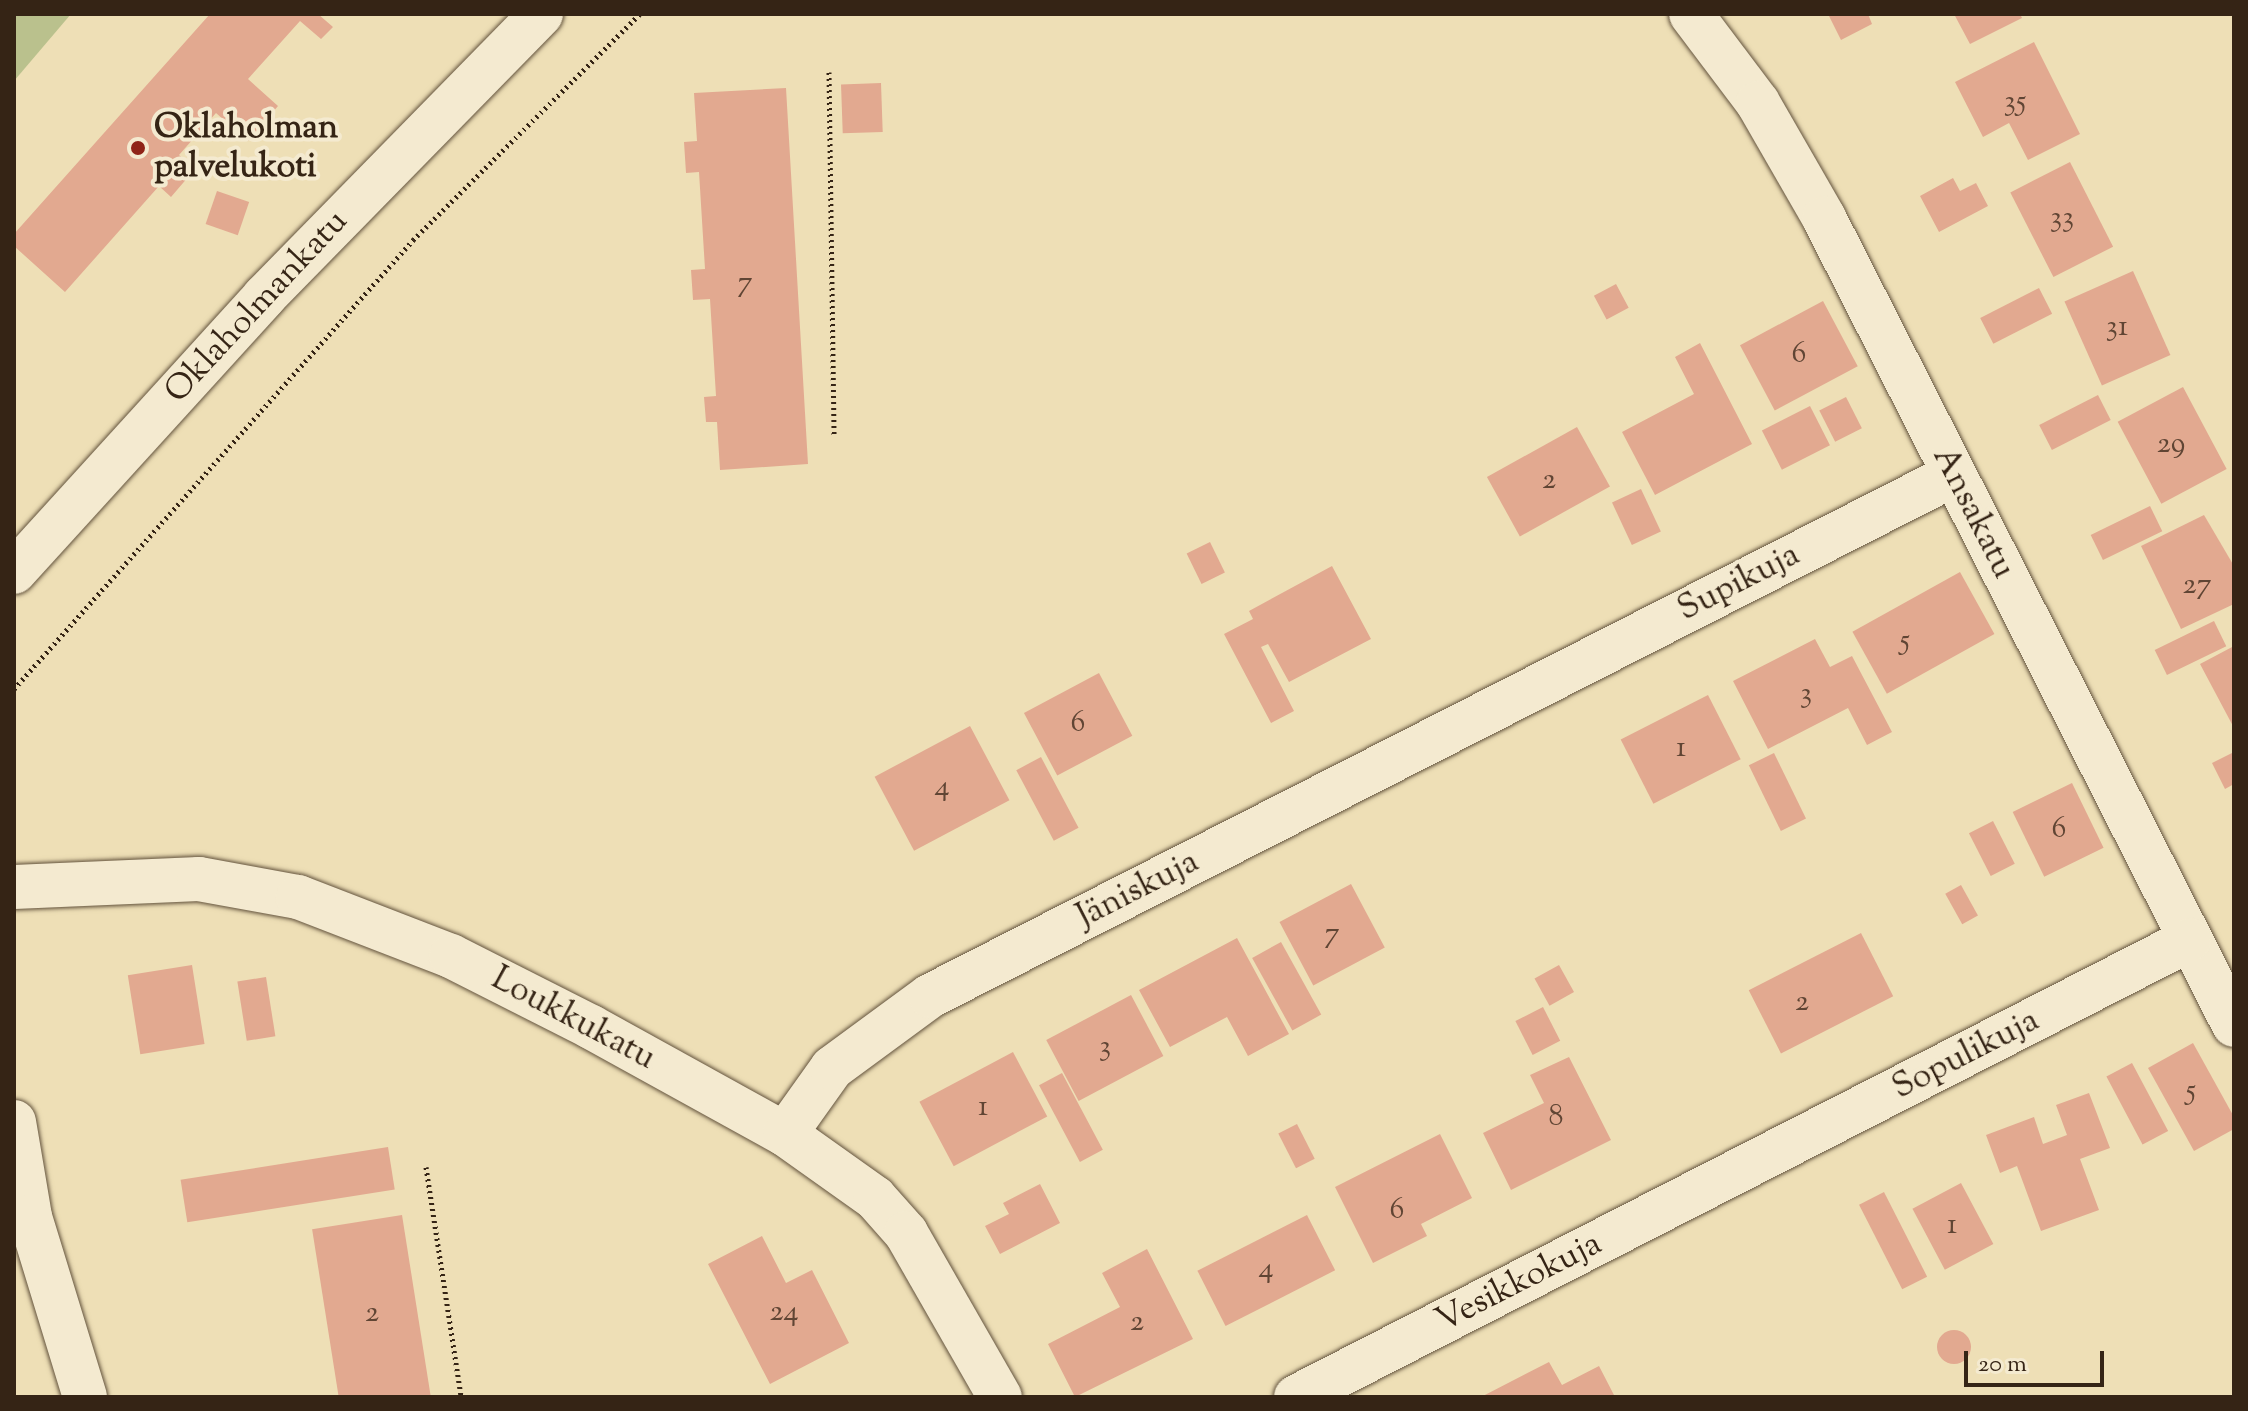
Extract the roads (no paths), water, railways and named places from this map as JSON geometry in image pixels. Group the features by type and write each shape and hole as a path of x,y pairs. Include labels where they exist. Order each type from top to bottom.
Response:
{"street":[{"name":"Oklaholmankatu","path":"14,572 264,297 541,14"},
{"name":"Ansakatu","path":"1691,14 1758,103 1824,218 2234,1025"},
{"name":"Supikuja","path":"1527,693 1953,475"},
{"name":"Jäniskuja","path":"785,1134 832,1068 930,996 1527,693"},
{"name":"Loukkukatu","path":"14,887 199,879 242,884 349,913 451,956 563,1013 785,1134 849,1175 906,1233 1000,1397"},
{"name":"Sopulikuja","path":"1743,1170 2189,940"},
{"path":"14,1122 30,1217 85,1397"},
{"name":"Vesikkokuja","path":"1296,1397 1743,1170"}],"place":[{"name":"Oklaholman palvelukoti","path":"138,148"}]}
